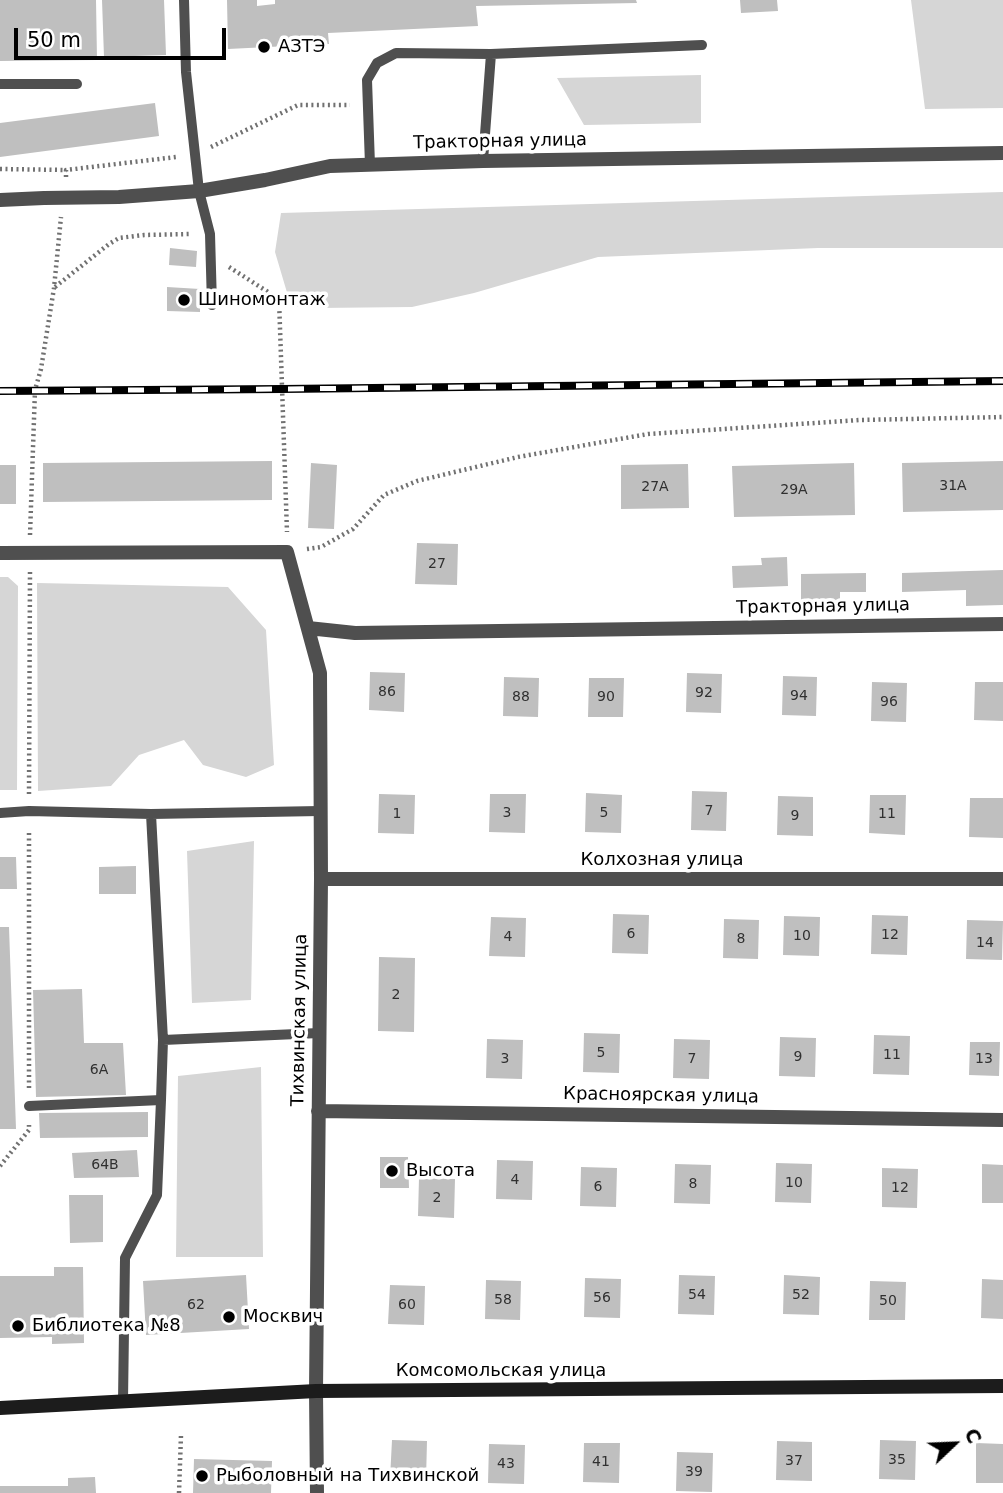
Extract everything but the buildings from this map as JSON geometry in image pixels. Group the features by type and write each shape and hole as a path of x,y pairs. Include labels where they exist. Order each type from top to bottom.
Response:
{"main road":[{"name":"Комсомольская улица","path":"0,1408 316,1391 1003,1386"}],"street":[{"name":"Тракторная улица","path":"0,200 119,197 199,191 330,166 1003,153"},
{"path":"0,553 287,552"},
{"name":"Тихвинская улица","path":"287,552 320,673 317,1493"},
{"name":"Тракторная улица","path":"308,628 355,633 1003,624"},
{"name":"Колхозная улица","path":"320,879 1003,879"},
{"name":"Красноярская улица","path":"318,1111 1003,1120"}],"lane":[{"path":"184,0 186,72 199,191 210,234 212,305"},
{"path":"370,165 367,80 377,64 396,53 491,54 702,45"},
{"path":"483,161 491,54"},
{"path":"0,85 78,84"},
{"path":"0,813 320,811"},
{"path":"123,1401 125,1258 157,1195 163,1040 151,814"},
{"path":"163,1040 319,1033"},
{"path":"29,1106 161,1100"}],"path":[{"path":"0,169 66,170 195,155 298,105 368,105"},
{"path":"0,1166 29,1130 30,552 35,390 54,288 66,170"},
{"path":"54,288 119,238 144,234 210,234"},
{"path":"211,255 279,299 287,552 321,547 353,528 384,495 417,481 518,457 648,434 860,420 1003,417"},
{"path":"180,1493 181,1435"}],"shaded area":[{"path":"911,0 1003,0 1003,108 925,109"},
{"path":"701,75 701,123 584,125 557,78"},
{"path":"1003,192 1003,248 818,248 598,257 474,293 412,307 291,306 275,252 281,213"},
{"path":"0,577 8,577 18,586 17,790 0,790"},
{"path":"37,583 228,587 266,630 274,765 246,777 203,765 184,740 139,755 111,786 38,791"},
{"path":"254,841 251,1000 192,1003 187,851"},
{"path":"261,1067 263,1257 176,1257 178,1076"}],"railway":[{"path":"0,391 1003,381"}],"place":[{"name":"АЗТЭ","path":"264,47"},
{"name":"Шиномонтаж","path":"184,300"},
{"name":"Высота","path":"392,1171"},
{"name":"Москвич","path":"229,1317"},
{"name":"Библиотека №8","path":"18,1326"},
{"name":"Рыболовный на Тихвинской","path":"202,1476"}]}
